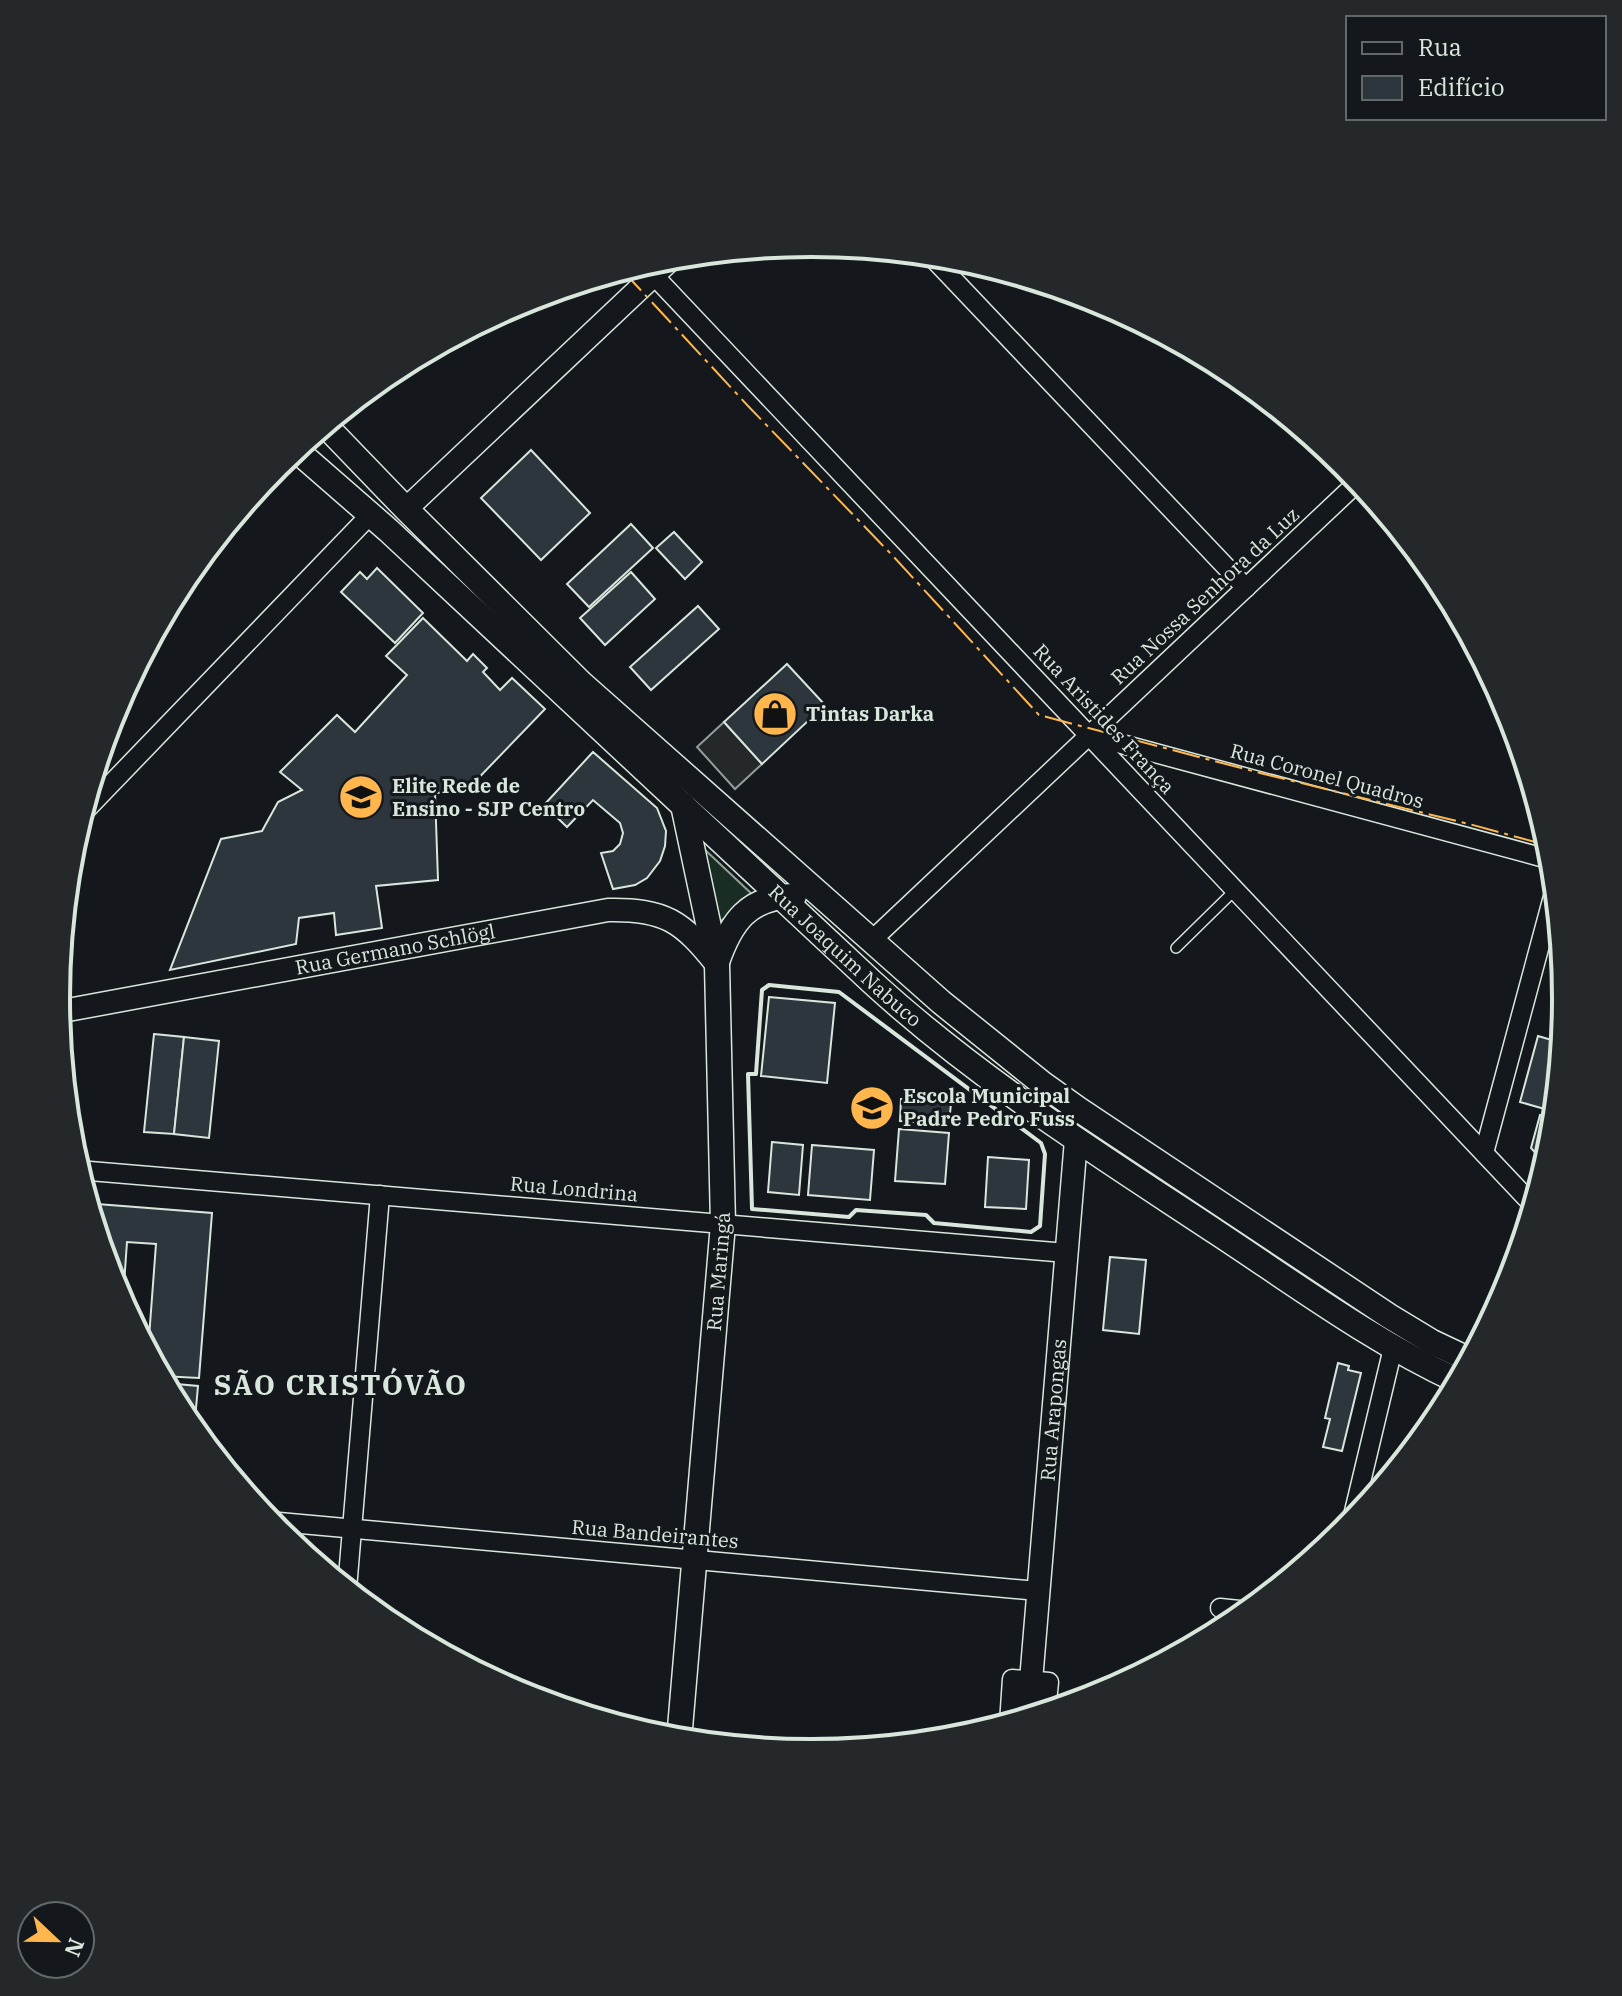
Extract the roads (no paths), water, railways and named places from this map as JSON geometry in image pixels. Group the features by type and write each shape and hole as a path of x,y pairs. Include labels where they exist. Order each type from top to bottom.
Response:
{"main road":[{"name":"Rua Joaquim Nabuco","path":"332,433 581,683 871,941 1009,1057 1078,1109 1389,1316 1460,1355"},
{"name":"Rua Joaquim Nabuco","path":"305,457 371,514 906,1014 1076,1140 1393,1348 1448,1376"},
{"name":"Rua Maringá","path":"680,1727 723,1224 717,965 683,805"},
{"path":"717,965 731,927 750,909 780,896 805,896 830,904"},
{"path":"1076,1140 1078,1109"}],"street":[{"path":"943,269 1246,588"},
{"name":"Rua Aristides França","path":"652,274 1525,1197"},
{"path":"406,509 641,277"},
{"name":"Rua Nossa Senhora da Luz","path":"871,941 1350,490"},
{"path":"97,798 371,514"},
{"name":"Rua Coronel Quadros","path":"1089,735 1539,856"},
{"name":"Rua Germano Schlögl","path":"70,1010 608,910 633,909 670,919 686,929 717,965"},
{"path":"1484,1153 1547,917"},
{"name":"Rua Arapongas","path":"1029,1706 1076,1140"},
{"name":"Rua Londrina","path":"91,1171 1067,1253"},
{"path":"348,1576 380,1195"},
{"path":"1357,1499 1393,1348"},
{"name":"Rua Bandeirantes","path":"288,1523 1038,1591"},
{"path":"1220,1608 1230,1609"},
{"path":"1010,1712 1012,1679 1049,1682 1047,1701"}],"lane":[{"path":"1176,948 1235,890"}],"place":[{"name":"Tintas Darka","path":"775,714"},
{"name":"Elite Rede de Ensino - SJP Centro","path":"361,797"},
{"name":"Escola Municipal Padre Pedro Fuss","path":"872,1108"}],"district":[{"name":"SÃO CRISTÓVÃO","path":"341,1385"}]}
